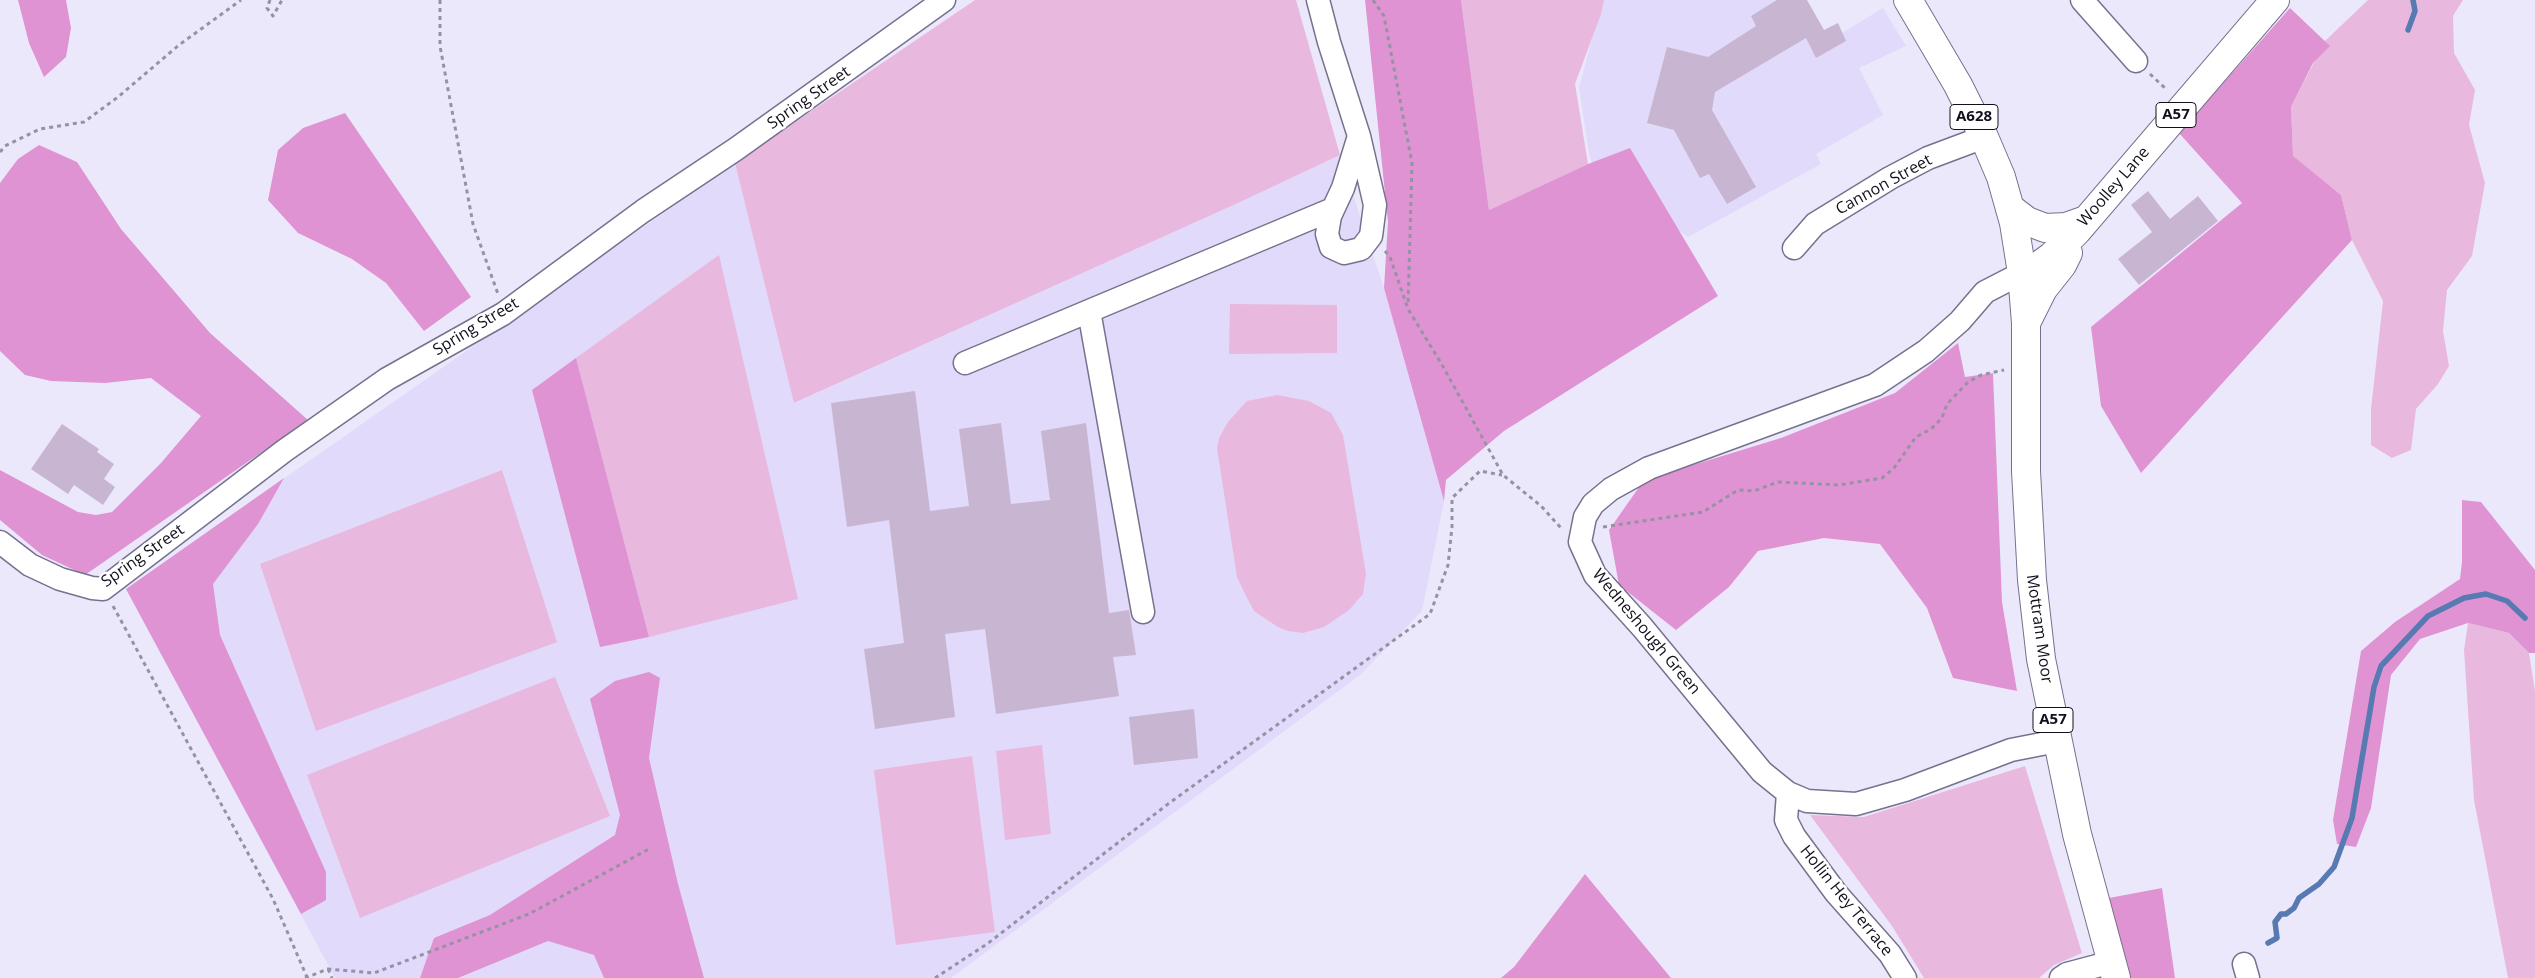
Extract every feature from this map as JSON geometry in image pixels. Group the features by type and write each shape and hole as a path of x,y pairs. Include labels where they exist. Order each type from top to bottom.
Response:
{"main road":[{"name":"Woolley Lane","path":"2022,273 2034,269 2052,256 2081,225 2275,0"},
{"name":"A628","path":"1912,2 1958,85 1984,137 2001,177 2010,208 2022,273"},
{"path":"2010,208 2026,221 2045,228 2081,225"},
{"path":"2026,324 2043,289 2062,265 2081,225"},
{"name":"Mottram Moor","path":"2022,273 2027,366 2026,471 2032,580 2041,660 2077,834 2114,970"}],"street":[{"name":"Spring Street","path":"0,542 30,565 53,576 92,588 103,589 284,451 387,379 503,314 643,211 736,149 944,0"},
{"path":"1318,0 1359,136 1375,205 1371,236 1361,249 1344,252 1332,247 1327,234 1333,210 1343,188 1359,136"},
{"path":"2082,0 2136,61"},
{"name":"Cannon Street","path":"1794,248 1815,224 1890,178 1928,158 1984,137"},
{"path":"965,363 1333,210"},
{"path":"1580,542 1585,517 1593,504 1611,489 1649,468 1875,385 1926,351 1960,321 1985,292 2022,273"},
{"path":"1089,311 1143,612"},
{"name":"Wedneshough Green","path":"1580,542 1595,576 1642,627 1762,772 1788,793 1807,801 1856,804 1905,790 2011,750 2057,741"},
{"name":"Hollin Hey Terrace","path":"1788,793 1786,820 1794,836 1836,893 1890,954 1905,978"},
{"path":"2061,978 2067,974 2114,970"}],"path":[{"path":"0,152 5,146 40,129 84,122 179,46 241,0"},
{"path":"270,0 267,8 273,16 282,0"},
{"path":"440,0 440,46 473,224 495,283 503,314"},
{"path":"1373,0 1384,16 1412,163 1408,309"},
{"path":"2136,61 2184,106"},
{"path":"1371,236 1390,257 1408,309 1441,363 1503,475 1542,506 1566,534 1580,542 1603,527 1703,512 1738,490 1754,491 1778,482 1839,485 1882,478 1894,468 1916,437 1930,429 1942,418 1947,404 1968,382 1981,375 2027,366"},
{"path":"935,978 987,944 1168,804 1430,614 1448,565 1452,527 1452,498 1480,471 1503,475"},
{"path":"103,589 273,898 306,978 328,969 374,973 529,914 649,849"},
{"path":"328,969 332,978"}],"shaded area":[{"path":"18,0 66,0 71,28 66,57 44,77 29,43"},
{"path":"975,0 1296,0 1340,155 1238,203 794,403 735,163"},
{"path":"1365,0 1461,0 1489,210 1588,164 1630,148 1718,296 1504,431 1446,480 1444,501 1384,288 1388,222"},
{"path":"1461,0 1604,0 1601,14 1575,84 1588,164 1489,210"},
{"path":"1602,0 1806,0 1824,30 1838,23 1842,33 1883,8 1906,46 1859,68 1883,115 1816,154 1821,164 1688,237 1593,166 1589,153 1579,88"},
{"path":"2368,0 2463,0 2453,16 2454,53 2475,90 2469,125 2485,183 2472,256 2447,290 2443,331 2449,366 2438,384 2416,409 2411,450 2392,458 2371,445 2371,409 2383,301 2352,240 2341,195 2293,157 2291,107 2325,41"},
{"path":"2290,8 2330,46 2313,63 2291,107 2293,156 2341,195 2352,240 2141,473 2101,406 2091,327 2242,203 2179,133"},
{"path":"345,113 471,297 424,331 386,283 352,259 298,233 268,200 278,150 303,128"},
{"path":"39,145 77,162 121,229 210,333 308,420 85,575 42,555 0,520 0,470 78,512 96,515 112,512 161,463 201,416 151,378 105,383 51,381 25,375 0,351 0,183 18,159"},
{"path":"1340,155 1384,288 1444,501 1422,611 1360,675 951,978 335,978 126,589 735,163 795,403"},
{"path":"719,255 798,599 649,637 576,358"},
{"path":"1230,304 1337,305 1337,353 1229,354"},
{"path":"1958,343 1965,377 1993,373 2002,602 2017,691 1953,678 1927,608 1880,544 1824,538 1758,551 1729,587 1676,630 1619,585 1609,530 1644,480 1781,438 1895,393"},
{"path":"576,358 649,637 600,647 532,390"},
{"path":"1277,395 1309,401 1331,413 1343,435 1366,574 1363,594 1349,610 1324,627 1303,633 1288,631 1278,627 1254,611 1237,577 1217,448 1219,438 1228,422 1247,401"},
{"path":"502,470 557,642 316,731 260,564"},
{"path":"284,478 258,524 213,584 220,635 326,872 326,900 301,914 126,589"},
{"path":"2462,500 2481,502 2535,570 2535,653 2529,653 2509,633 2468,623 2420,639 2391,675 2371,808 2356,847 2337,844 2333,820 2361,651 2395,622 2460,579 2462,562"},
{"path":"2468,623 2509,633 2529,653 2535,691 2535,978 2508,978 2474,800 2464,650"},
{"path":"649,672 660,678 649,758 678,884 704,978 604,978 594,955 548,941 458,978 420,978 434,938 490,915 615,835 620,815 590,699 615,681"},
{"path":"555,677 610,816 360,918 307,775"},
{"path":"1042,745 1051,834 1005,840 996,751"},
{"path":"972,756 995,932 896,945 874,770"},
{"path":"2025,766 2082,953 2054,965 2039,978 1924,978 1892,926 1810,815 1864,817"},
{"path":"1585,874 1671,978 1501,978 1514,967"},
{"path":"2162,888 2175,978 2129,978 2109,898"}],"building":[{"path":"1777,0 1807,0 1824,30 1838,23 1846,41 1816,58 1806,38 1715,92 1712,110 1756,187 1727,204 1709,174 1700,178 1674,130 1647,123 1667,47 1708,57 1756,26 1751,16"},
{"path":"2148,191 2170,219 2198,196 2218,221 2139,285 2118,259 2152,232 2131,205"},
{"path":"915,391 930,511 969,506 959,429 1001,423 1011,504 1050,500 1041,431 1086,423 1109,613 1129,610 1136,655 1113,657 1119,696 996,714 985,629 945,634 955,717 875,729 864,649 904,643 889,520 847,527 831,403"},
{"path":"62,424 99,449 97,452 114,464 104,479 115,487 103,505 74,485 68,494 31,469"},
{"path":"1194,709 1198,758 1134,765 1129,717"}],"waterway":[{"path":"2408,30 2415,11 2413,0"},
{"path":"2268,943 2277,938 2275,922 2281,914 2286,914 2294,908 2299,898 2319,884 2334,867 2352,818 2374,687 2381,666 2428,616 2464,598 2486,594 2507,601 2525,618"}]}
